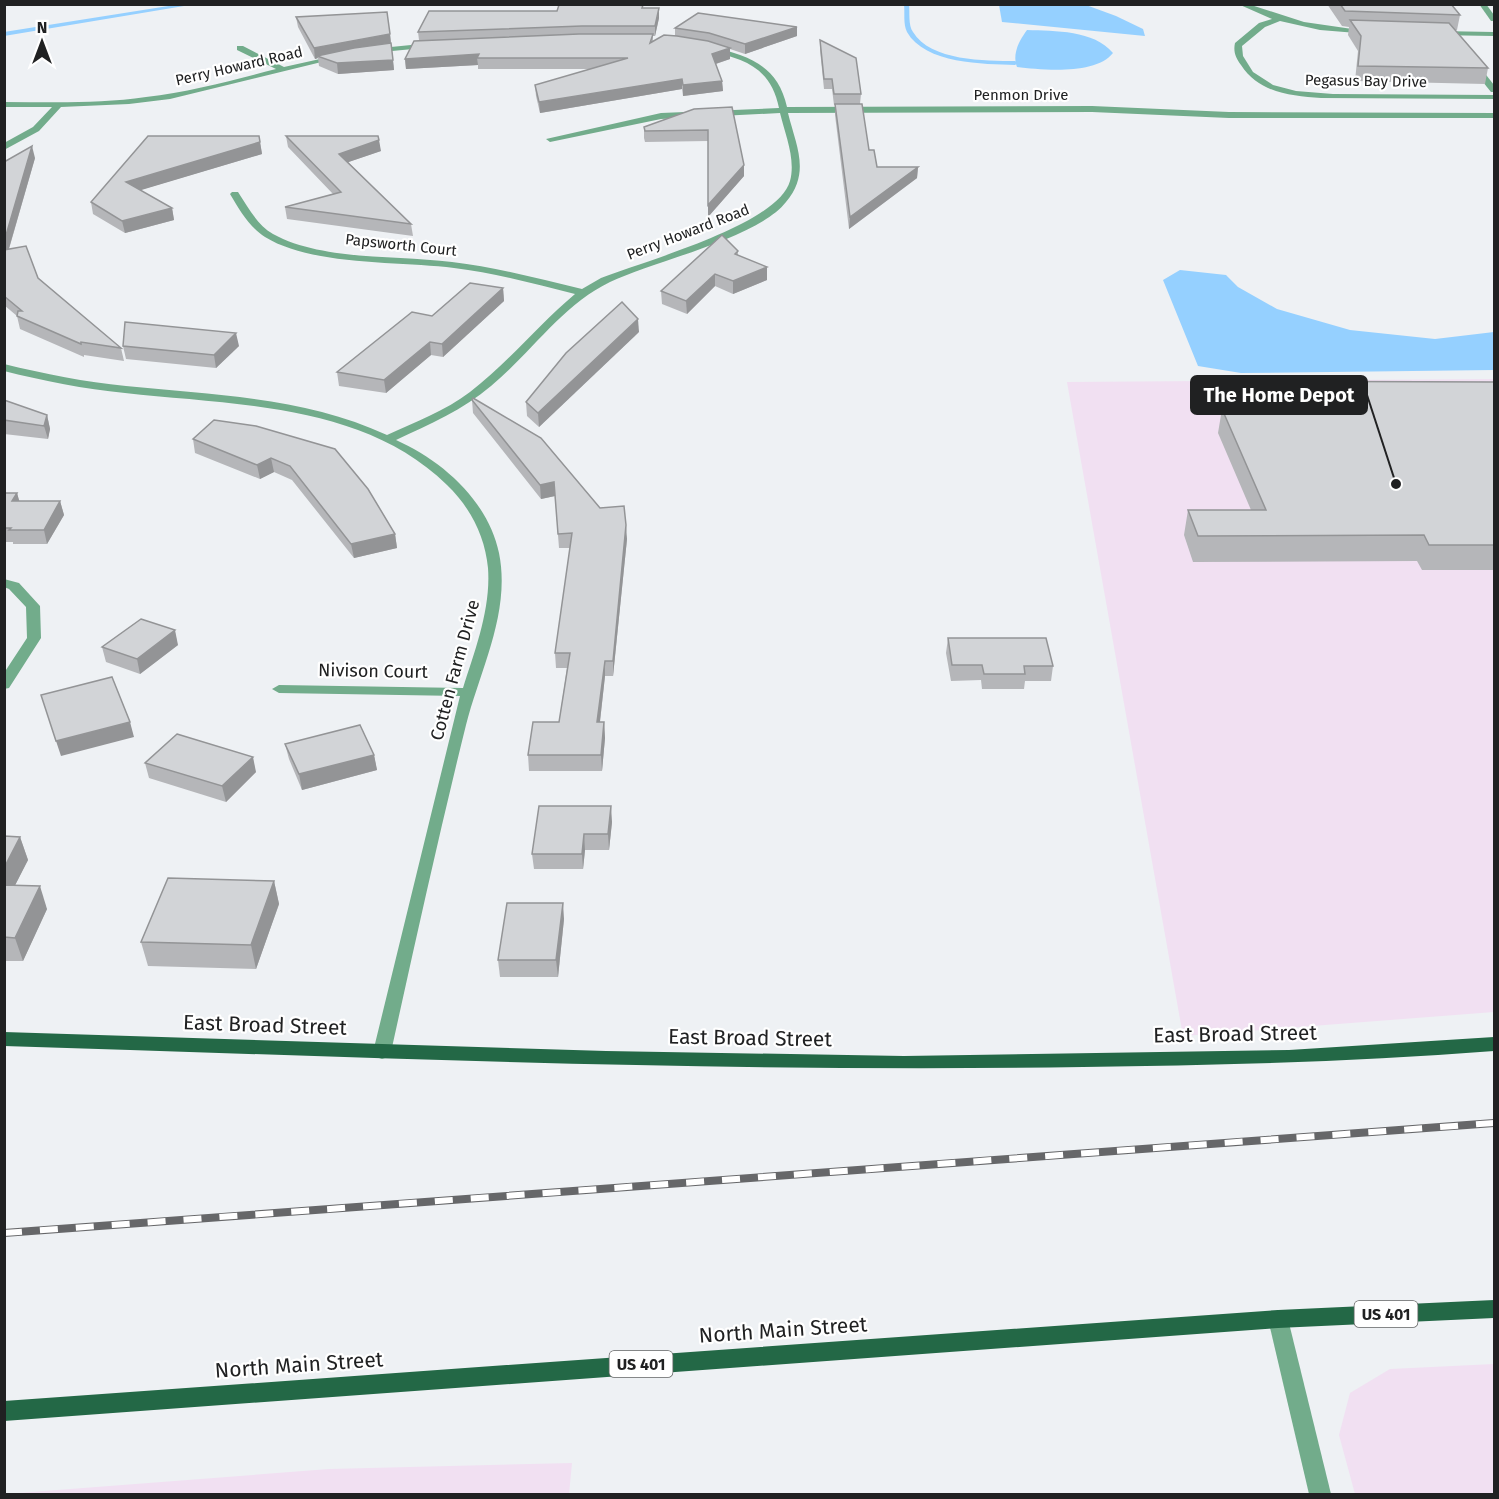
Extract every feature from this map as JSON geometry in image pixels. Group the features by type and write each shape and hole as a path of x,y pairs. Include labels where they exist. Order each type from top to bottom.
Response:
{"main road":[{"name":"East Broad Street","path":"4,1039 382,1052 904,1063 1289,1057 1494,1044"},
{"name":"North Main Street","path":"4,1411 1278,1319 1494,1309"}],"street":[{"path":"1241,4 1278,19 1331,30 1379,33"},
{"path":"1482,4 1494,19"},
{"name":"Pegasus Bay Drive","path":"1278,19 1262,25 1238,45 1237,52 1245,68 1256,79 1269,86 1298,93 1333,96 1494,97"},
{"path":"1425,33 1494,34"},
{"path":"1449,33 1455,41"},
{"name":"Perry Howard Road","path":"4,104 60,104 155,99 357,53 440,44"},
{"name":"Perry Howard Road","path":"388,439 473,396 584,293 608,278 753,222 778,207 790,194 797,170 776,84 762,69 740,58 701,46"},
{"path":"240,48 284,70"},
{"path":"1468,58 1494,90"},
{"path":"4,147 36,129 60,104"},
{"name":"Penmon Drive","path":"550,139 661,116 783,110 1092,108 1229,115 1494,116"},
{"name":"Papsworth Court","path":"235,194 259,229 269,236 294,246 340,254 456,265 584,293"},
{"name":"Cotten Farm Drive","path":"4,367 62,382 290,410 326,417 388,439 442,473 476,512 488,537 494,564 495,590 488,624 467,692 382,1052"},
{"path":"4,583 15,586 33,606 34,638 4,685"},
{"name":"Nivison Court","path":"279,688 467,692"},
{"path":"1278,1319 1320,1494"}],"shaded area":[{"path":"1494,379 1494,1012 1183,1036 1067,382"},
{"path":"1494,1364 1494,1494 1355,1494 1339,1435 1350,1393 1390,1369"},
{"path":"572,1463 569,1494 5,1494 329,1469"}],"water":[{"path":"999,5 1086,5 1143,29 1145,36 1002,22"},
{"path":"1027,30 1085,36 1105,45 1113,53 1105,60 1082,68 1054,70 1017,67 1015,57 1017,48"},
{"path":"1180,270 1226,275 1238,287 1277,309 1350,330 1435,339 1494,332 1494,370 1241,373 1198,366 1163,280"}],"building":[{"path":"1340,4 1451,4 1460,15 1345,11"},
{"path":"559,5 643,5 642,8 659,8 655,26 582,26 418,32 429,11 557,11"},
{"path":"387,12 390,34 314,48 296,17"},
{"path":"698,13 797,27 745,44 709,33 675,28"},
{"path":"1350,20 1449,23 1488,68 1358,66 1361,36"},
{"path":"579,34 653,34 650,43 664,35 677,36 708,41 730,48 712,54 722,81 683,85 682,79 539,102 535,85 628,58 477,58 479,54 405,59 414,41"},
{"path":"820,40 856,58 861,94 834,94 832,79 824,79"},
{"path":"391,43 393,60 337,63 317,56 354,48"},
{"path":"835,104 862,104 869,150 874,150 877,167 918,167 850,217"},
{"path":"732,107 744,165 708,205 708,130 645,131 644,127 694,109"},
{"path":"148,136 259,136 260,142 126,182 172,208 122,221 91,202"},
{"path":"286,136 378,136 379,140 339,154 411,224 285,207 341,192"},
{"path":"32,146 4,242 4,162"},
{"path":"722,235 738,251 735,254 767,267 733,281 715,274 686,301 661,291"},
{"path":"26,246 38,278 121,348 81,342 81,344 17,316 18,311 22,311 4,296 4,250"},
{"path":"470,283 503,288 442,344 430,342 384,380 337,372 412,312 432,316"},
{"path":"622,302 638,319 538,413 526,402 566,353"},
{"path":"125,322 236,333 214,355 123,346"},
{"path":"1227,381 1494,382 1494,545 1429,545 1424,535 1198,536 1188,510 1266,510 1222,409 1239,409"},
{"path":"473,398 541,438 600,508 624,506 626,525 613,661 605,661 597,722 604,722 601,755 528,755 533,722 559,722 570,653 555,653 572,533 558,534 554,482 540,485 472,400"},
{"path":"4,400 47,415 44,426 4,420"},
{"path":"214,420 256,426 335,449 368,489 395,534 351,544 290,466 271,458 257,465 193,439"},
{"path":"4,493 17,493 12,501 60,501 44,530 9,530 11,528 4,528"},
{"path":"141,619 175,630 137,659 102,647"},
{"path":"948,638 1046,638 1053,666 1024,666 1025,674 984,674 982,665 952,665"},
{"path":"112,677 130,722 56,741 41,695"},
{"path":"360,725 374,755 299,774 285,744"},
{"path":"177,734 253,757 222,786 145,763"},
{"path":"539,806 611,806 608,834 584,834 582,854 532,854"},
{"path":"4,836 20,837 4,868"},
{"path":"168,878 274,881 251,945 141,942"},
{"path":"4,885 40,886 15,938 4,937"},
{"path":"507,903 563,903 556,960 498,960"}],"waterway":[{"path":"4,34 194,4"},
{"path":"906,4 910,32 917,42 929,49 942,55 974,61 1015,63"}],"railway":[{"path":"4,1233 1494,1123"}],"place":[{"name":"The Home Depot","path":"1396,484"}]}
